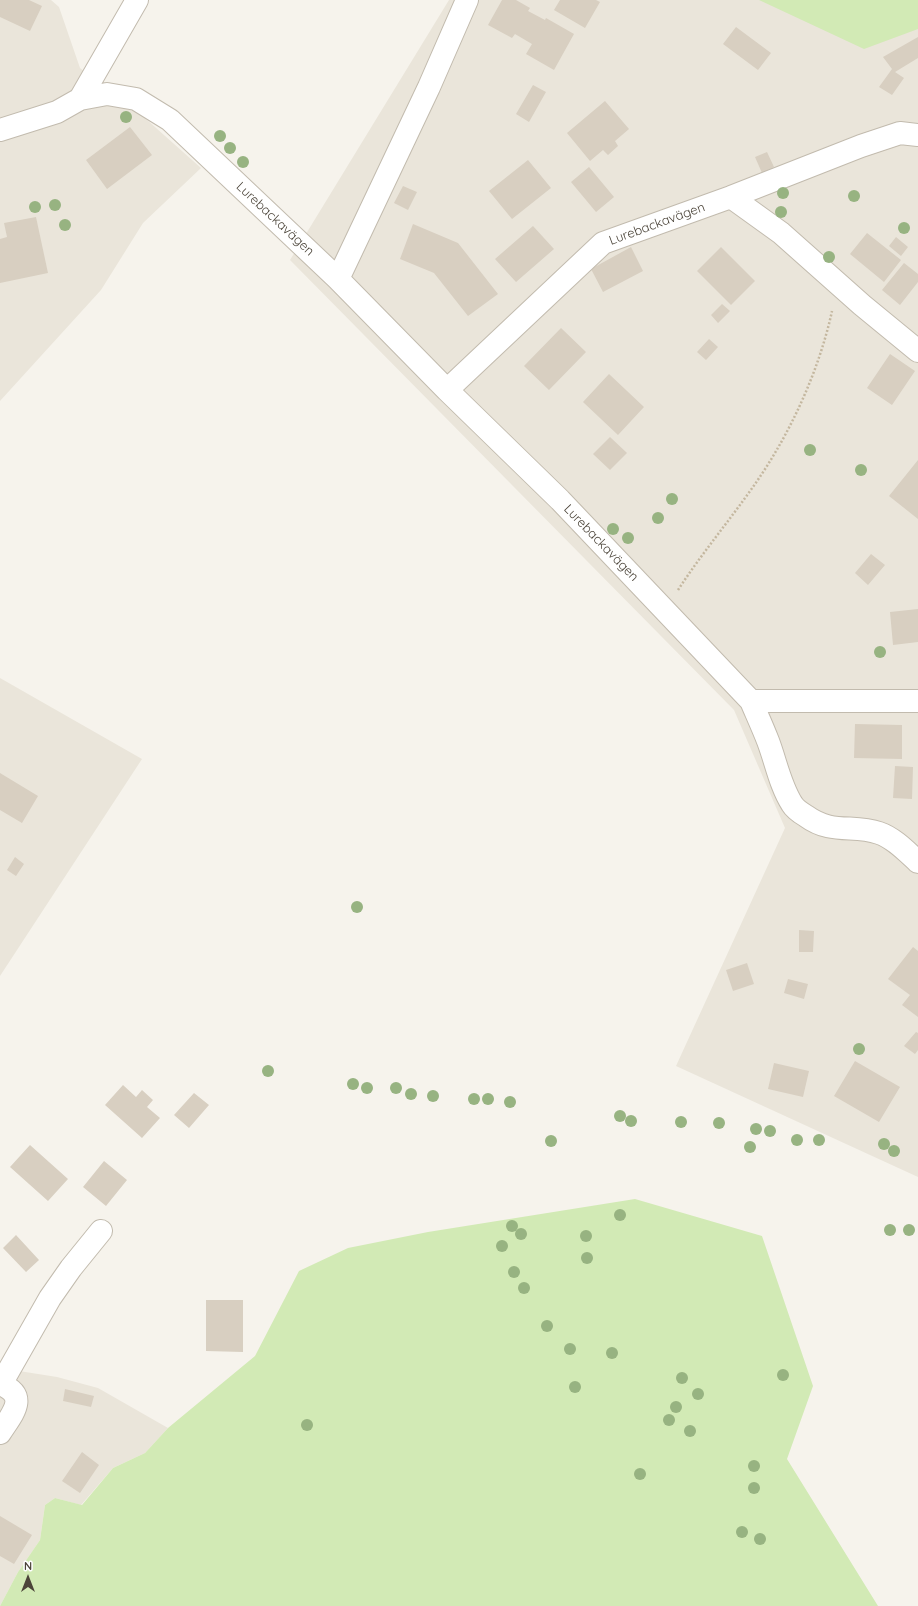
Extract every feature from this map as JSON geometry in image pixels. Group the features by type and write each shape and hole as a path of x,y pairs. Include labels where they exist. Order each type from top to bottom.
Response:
{"street":[{"path":"80,99 137,0"},
{"path":"338,278 429,87 467,0"},
{"name":"Lurebackavägen","path":"0,130 57,112 80,99 107,94 136,99 170,120 338,278 447,390 560,500 665,609 751,702 768,740 780,778 792,804 800,812 816,823 838,829 870,831 880,834 894,842 918,862"},
{"name":"Lurebackavägen","path":"447,390 603,243 731,197 893,135 900,133 918,135"},
{"path":"731,197 781,233 918,351"},
{"path":"751,702 918,701"},
{"path":"0,1433 17,1406 16,1396 13,1390 1,1384 50,1298 71,1268 101,1231"}],"path":[{"path":"665,609 685,579 756,483 800,406 817,366 830,322 838,283"}],"shaded area":[{"path":"0,0 51,0 59,7 80,68 137,111 201,168 143,223 101,290 0,401"},
{"path":"449,0 851,0 918,13 918,1177 676,1066 785,828 734,710 290,260"},
{"path":"0,678 142,759 0,976"},
{"path":"0,1368 57,1377 98,1388 168,1428 145,1453 113,1468 81,1505 55,1498 45,1505 40,1540 18,1572 0,1606"}],"green space":[{"path":"759,0 918,0 918,29 864,49"},
{"path":"635,1199 762,1236 813,1386 787,1459 878,1606 0,1606 18,1572 40,1540 45,1505 55,1498 82,1505 113,1468 145,1453 168,1428 255,1356 299,1271 348,1248 428,1232"}],"building":[{"path":"0,0 29,0 42,6 30,31 0,17"},
{"path":"502,0 516,0 530,8 528,11 545,20 546,18 574,34 554,70 526,54 532,44 515,34 512,38 488,25"},
{"path":"560,0 596,0 600,2 585,28 554,10"},
{"path":"736,27 771,53 758,70 723,44"},
{"path":"918,37 918,58 895,72 904,78 892,95 879,87 892,69 883,57"},
{"path":"533,85 546,92 529,122 516,114"},
{"path":"605,101 629,129 615,141 618,146 608,155 603,150 590,161 567,133"},
{"path":"130,127 152,155 107,189 86,160"},
{"path":"767,152 774,167 762,173 755,157"},
{"path":"528,160 551,188 512,219 489,191"},
{"path":"589,167 614,197 596,212 571,182"},
{"path":"403,186 417,192 408,210 394,203"},
{"path":"36,217 48,273 0,283 0,239 7,237 4,223"},
{"path":"413,224 458,243 498,294 468,316 434,273 400,259"},
{"path":"533,226 554,249 516,282 495,259"},
{"path":"867,233 901,260 884,282 850,254"},
{"path":"896,237 908,247 901,256 889,246"},
{"path":"631,247 643,271 603,292 591,269"},
{"path":"721,247 755,281 731,305 697,271"},
{"path":"904,263 918,274 918,282 900,305 882,290"},
{"path":"722,304 730,311 718,323 711,315"},
{"path":"561,328 586,352 549,390 524,366"},
{"path":"709,339 718,347 706,360 697,352"},
{"path":"890,354 915,371 892,405 867,388"},
{"path":"609,374 644,407 618,435 583,402"},
{"path":"610,437 627,453 610,470 593,454"},
{"path":"918,460 918,519 889,496"},
{"path":"871,554 885,565 868,585 855,573"},
{"path":"918,609 918,642 893,645 890,612"},
{"path":"855,724 902,725 902,759 854,758"},
{"path":"895,766 913,767 912,799 893,798"},
{"path":"0,773 38,796 22,823 0,810"},
{"path":"15,857 24,864 16,876 7,870"},
{"path":"799,930 814,931 813,952 799,952"},
{"path":"913,947 918,951 918,1017 902,1005 910,995 888,979"},
{"path":"747,963 754,984 733,991 726,970"},
{"path":"788,979 808,984 804,999 784,993"},
{"path":"916,1032 918,1033 918,1050 915,1054 904,1046"},
{"path":"855,1061 900,1087 879,1122 834,1096"},
{"path":"774,1063 809,1071 803,1097 768,1089"},
{"path":"123,1085 136,1097 142,1090 153,1100 147,1107 160,1118 142,1138 105,1105"},
{"path":"194,1093 209,1105 189,1128 174,1115"},
{"path":"30,1145 68,1179 48,1201 10,1167"},
{"path":"104,1161 127,1180 106,1206 83,1187"},
{"path":"16,1235 39,1260 26,1272 3,1248"},
{"path":"206,1300 243,1300 243,1352 206,1351"},
{"path":"65,1389 94,1396 91,1407 63,1401"},
{"path":"82,1452 99,1465 80,1493 62,1481"},
{"path":"0,1516 32,1535 14,1564 0,1556"}]}
